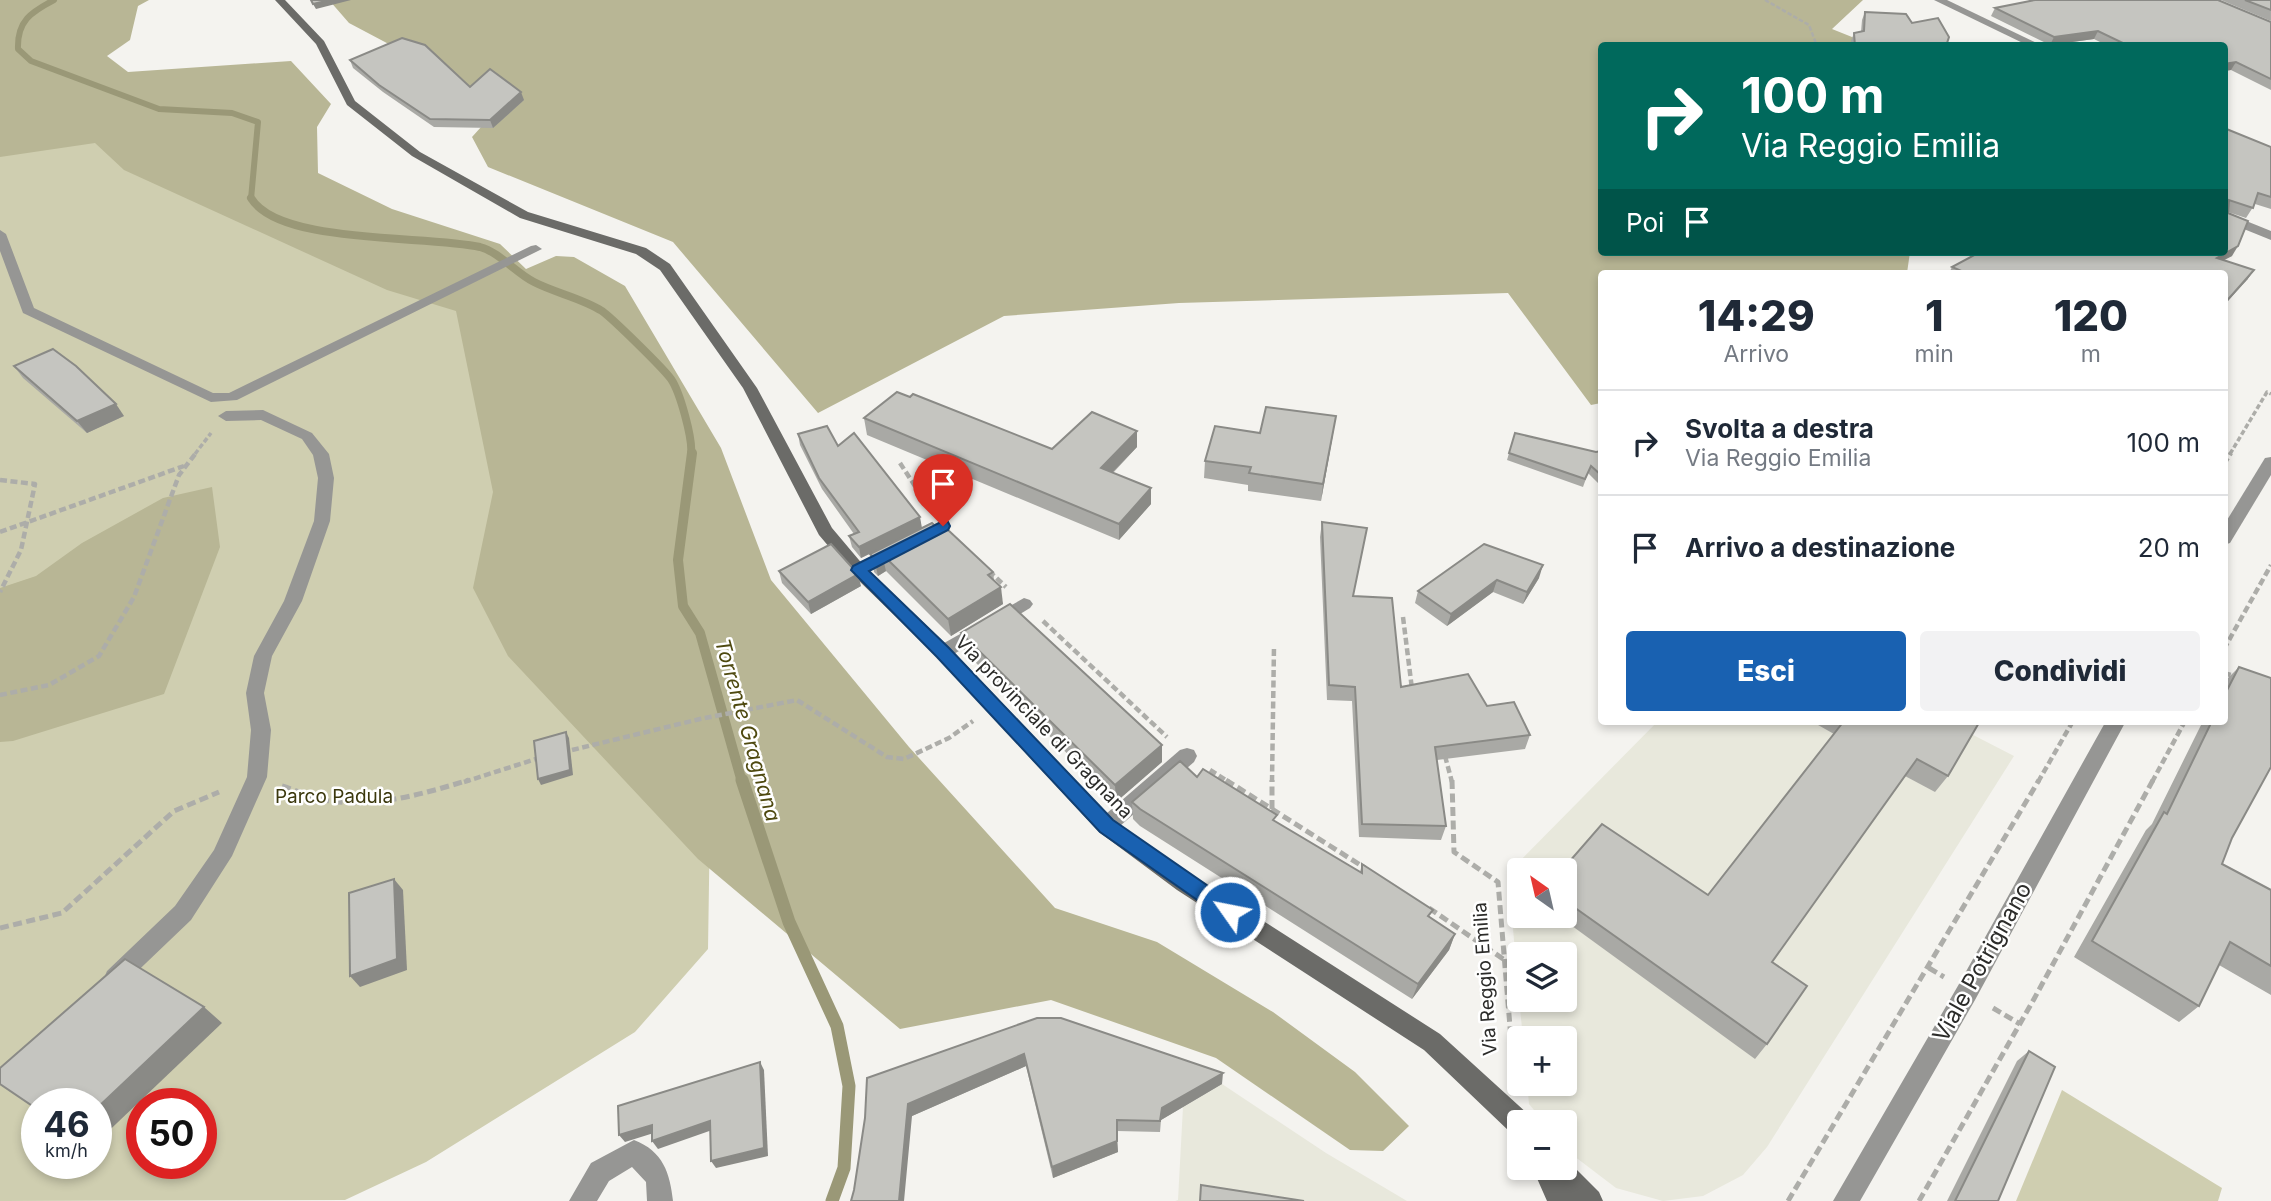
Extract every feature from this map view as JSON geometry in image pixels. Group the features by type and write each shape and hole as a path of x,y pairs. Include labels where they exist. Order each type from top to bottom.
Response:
{"main road":[{"name":"Via provinciale di Gragnana","path":"280,0 320,43 351,103 416,154 524,215 641,251 665,267 750,388 825,531 859,570 943,652 1106,826 1185,883 1432,1042 1507,1112"},
{"path":"1550,1180 1561,1201"},
{"path":"1571,1180 1590,1201"}],"street":[{"path":"1939,0 2029,42"},
{"path":"2228,218 2271,236"},
{"path":"0,234 28,310 211,398 232,397 536,248"},
{"path":"226,416 272,378"},
{"path":"97,994 138,959 183,914 222,856 257,776 261,730 255,693 263,656 293,601 322,521 326,478 321,454 307,436 263,415 226,416"},
{"path":"2228,533 2271,462"},
{"path":"859,570 943,526"},
{"path":"943,652 1024,604"},
{"name":"Viale Potrignano","path":"1846,1201 1966,992 2114,725"},
{"path":"1106,826 1187,756"},
{"path":"582,1201 600,1172 634,1152 658,1176 660,1201"}],"path":[{"path":"1765,0 1809,25 1815,42"},
{"path":"2228,457 2267,392 2271,394"},
{"path":"0,695 49,685 99,656 134,597 179,475 226,416"},
{"path":"900,463 911,485 943,526"},
{"path":"0,532 186,465"},
{"path":"0,481 35,484 21,550 0,592"},
{"path":"2228,642 2271,565"},
{"path":"1403,617 1413,692"},
{"path":"1272,810 1274,646"},
{"path":"2228,674 2236,677"},
{"path":"572,750 700,719 797,700 887,757 904,759 949,738 994,707"},
{"path":"1788,1201 1930,968 2071,725"},
{"path":"1919,1201 2034,999 2183,725"},
{"name":"Via Reggio Emilia","path":"1444,752 1452,777 1454,852 1498,882 1510,1026"},
{"path":"0,928 62,913 174,811 257,776 325,801 362,803 398,799 539,758"}],"shaded area":[{"path":"0,0 149,0 138,6 130,40 107,56 128,72 291,61 331,104 317,127 318,173 392,209 500,244 526,269 556,256 574,257 625,286 721,448 771,580 909,747 1055,908 1157,942 1273,1012 1355,1072 1409,1126 1383,1151 1350,1150 1216,1058 1051,1000 900,1029 698,859 508,656 473,588 493,492 456,311 387,290 124,170 95,143 0,157"},
{"path":"329,0 1863,0 1832,29 1864,42 1598,42 1598,256 1909,256 1907,270 1598,270 1598,404 1591,405 1508,293 1179,303 1004,316 818,413 673,242 488,167 472,137 502,104 349,23"},
{"path":"212,487 220,547 164,694 13,741 0,742 0,588 36,576 82,543 163,498"},
{"path":"1654,725 1954,725 2014,756 1767,1147 1743,1175 1703,1196 1663,1201 1616,1188 1577,1158 1577,1110 1534,1110 1529,1104 1528,1096 1577,1096 1577,1026 1522,1026 1520,1012 1577,1012 1577,942 1514,942 1513,928 1577,928 1577,858 1523,858"},
{"path":"1222,1084 1326,1153 1407,1201 1175,1201 1178,1200 1183,1107"}],"green space":[{"name":"Parco Padula","path":"0,70 364,265 504,333 710,817 708,949 635,1032 426,1162 345,1200 0,1201"},
{"path":"2062,1090 2222,1188 2218,1201 2016,1201"}],"building":[{"path":"311,0 330,0 313,4"},
{"path":"2035,0 2218,0 2271,22 2271,79 2236,62 2228,63 2228,42 2121,42 2098,31 2054,37 1995,8"},
{"path":"2245,0 2271,0 2271,10"},
{"path":"1865,12 1906,14 1912,23 1938,18 1949,37 1947,42 1855,42 1854,33 1864,31"},
{"path":"402,38 425,45 470,87 490,69 521,92 490,120 430,119 379,85 350,60"},
{"path":"2228,130 2271,147 2271,197 2258,193 2253,208 2229,200 2228,213"},
{"path":"2228,213 2248,221 2238,246 2228,252"},
{"path":"1973,256 2220,256 2217,258 2254,270 2228,299 2228,270 1959,270 1952,267"},
{"path":"53,349 76,366 116,404 77,421 14,366"},
{"path":"897,392 910,397 913,394 1052,449 1092,412 1137,431 1101,468 1151,488 1119,524 864,418"},
{"path":"1266,407 1336,416 1323,484 1249,473 1251,467 1205,461 1215,426 1260,433"},
{"path":"827,426 838,446 854,433 920,517 859,547 849,536 859,532 819,478 798,434"},
{"path":"1515,433 1598,452 1598,472 1591,466 1585,479 1509,453"},
{"path":"1322,522 1367,528 1353,596 1392,598 1401,687 1468,674 1487,706 1514,702 1530,735 1435,747 1446,826 1362,824 1355,687 1329,685"},
{"path":"932,523 942,532 947,529 993,572 988,575 1001,587 948,619 882,554 874,558 870,554"},
{"path":"831,544 858,574 808,602 779,571"},
{"path":"1484,544 1543,565 1527,592 1497,580 1451,614 1418,591"},
{"path":"1010,604 1162,745 1115,785 961,633"},
{"path":"2239,667 2271,678 2271,767 2232,838 2222,864 2271,890 2271,966 2230,942 2199,1006 2092,941 2164,812 2167,814 2210,725 2228,725 2228,688"},
{"path":"1841,725 1978,725 1948,776 1917,759 1772,962 1807,986 1767,1044 1577,909 1577,858 1572,858 1602,824 1708,895"},
{"path":"566,732 570,770 538,779 534,741"},
{"path":"1180,761 1197,777 1203,769 1277,815 1273,820 1362,873 1362,864 1433,910 1428,916 1455,934 1418,984 1132,802"},
{"path":"394,879 397,959 350,976 349,893"},
{"path":"125,959 204,1007 112,1094 112,1088 21,1088 21,1098 0,1084 0,1068"},
{"path":"1037,1018 1061,1018 1223,1073 1162,1108 1160,1121 1117,1120 1117,1141 1052,1167 1024,1054 908,1104 899,1201 851,1201 865,1118 867,1078"},
{"path":"2029,1051 2055,1067 1998,1201 1955,1201"},
{"path":"760,1062 764,1148 711,1161 710,1121 652,1141 652,1125 619,1135 618,1106"},
{"path":"1201,1185 1304,1201 1200,1201"}],"waterway":[{"name":"Torrente Gragnana","path":"54,0 27,18 20,31 18,49 31,61 159,109 232,113 258,122 251,198"},
{"name":"Torrente Gragnana","path":"251,198 267,213 291,224 322,231 480,247 494,253 534,282 602,311 671,379 685,416 691,454"},
{"name":"Torrente Gragnana","path":"692,453 678,560 683,606 700,633 742,782"},
{"name":"Torrente Gragnana","path":"742,780 789,922 837,1026 849,1086 844,1168 832,1201"}],"route":[{"path":"943,526 859,570 943,652 1106,826 1230,912"}]}
